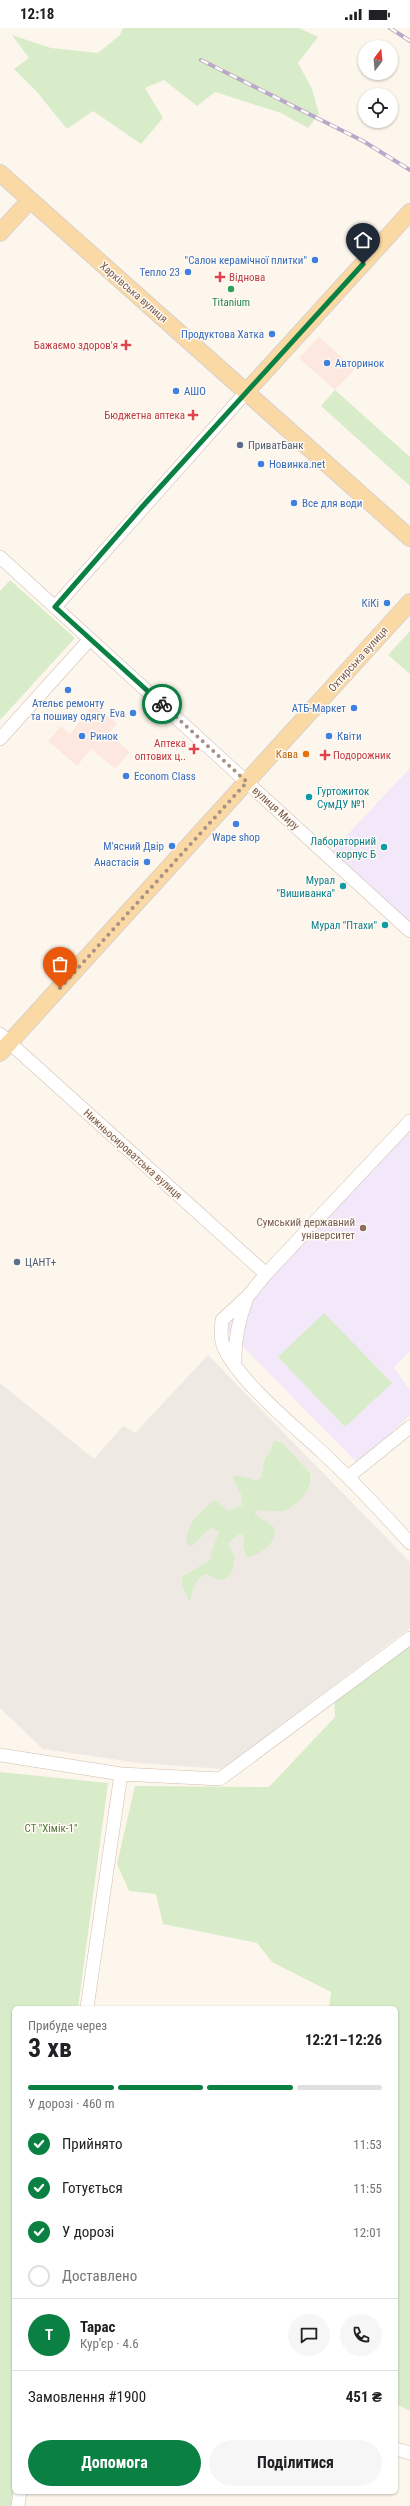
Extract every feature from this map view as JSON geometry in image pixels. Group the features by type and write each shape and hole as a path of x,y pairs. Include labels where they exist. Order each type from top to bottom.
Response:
{"main road":[{"name":"Харківська вулиця","path":"0,173 410,538"},
{"path":"0,233 30,200"},
{"path":"247,392 410,212"},
{"name":"Охтирська вулиця","path":"3,1043 247,782 410,602"}],"street":[{"path":"55,607 247,392"},
{"name":"вулиця Миру","path":"0,557 410,931"},
{"path":"0,739 90,639"},
{"name":"Нижньосироватська вулиця","path":"3,1043 266,1274"},
{"path":"410,1121 266,1274 248,1296 222,1320 220,1337 225,1350 258,1391 348,1477 410,1543"},
{"path":"235,1364 234,1348 242,1312 248,1296"},
{"path":"348,1477 410,1427"},
{"path":"0,1756 121,1774 220,1778 410,1638"},
{"path":"87,2006 121,1774"},
{"path":"398,2450 410,2453"},
{"path":"18,2506 20,2494"}],"shaded area":[{"name":"Авторинок","path":"319,337 355,369 335,390 299,358"},
{"name":"Ринок","path":"94,704 117,724 108,734 130,752 115,769 91,749 77,766 48,741 61,726 70,734"},
{"path":"410,768 410,926 331,852"},
{"name":"Сумський державний університет","path":"410,1129 410,1351 394,1368 410,1390 410,1415 358,1464 224,1327"},
{"path":"208,1355 410,1562 410,1628 222,1769 139,1763 43,1749 0,1708 0,1383 94,1459 123,1426 135,1433","holes":["274,1440 283,1443 310,1473 312,1478 309,1488 295,1505 285,1510 257,1510 243,1547 244,1536 239,1534 228,1544 219,1580 205,1574 200,1576 195,1584 190,1601 182,1586 210,1560 212,1550 220,1532 211,1526 228,1511 242,1505 241,1494 234,1479 235,1475 257,1480 261,1478 265,1457 269,1454"]}],"green space":[{"path":"123,28 299,28 318,37 298,63 312,89 319,114 308,128 281,113 215,92 197,106 164,80 145,88 163,118 141,144 93,111 67,129 37,92 14,69 29,58 12,35 51,48 98,53 120,35"},
{"path":"335,390 410,457 410,486 321,406"},
{"path":"10,580 75,638 0,720 0,591"},
{"path":"410,631 410,674 388,655"},
{"path":"324,1313 392,1383 345,1427 278,1357"},
{"path":"274,1440 283,1443 310,1473 311,1478 308,1489 301,1500 291,1508 283,1511 257,1510 255,1514 275,1528 275,1534 270,1544 267,1548 257,1554 247,1557 243,1547 244,1536 239,1534 228,1544 235,1557 232,1572 225,1579 219,1580 205,1574 201,1576 194,1586 190,1602 182,1586 182,1577 210,1560 219,1532 211,1527 192,1546 187,1544 188,1530 194,1519 214,1500 228,1511 242,1505 241,1494 233,1479 235,1475 256,1480 261,1478 265,1457 269,1454"},
{"path":"410,1645 410,2411 398,2405 398,2006 329,2006 331,1992 272,1962 257,1943 163,1924 156,1894 129,1891 117,1864 135,1786 269,1787 335,1717 334,1695"},
{"name":"СТ \"Хімік-1\"","path":"0,1772 108,1783 78,2006 12,2006 13,2494 11,2506 0,2506"}],"railway":[{"path":"390,28 410,41"},
{"path":"201,60 363,141 410,170"}],"way so far":[{"path":"60,988 247,782 162,704"}],"place":[{"name":"\"Салон керамічної плитки\"","path":"315,260"},
{"name":"Тепло 23","path":"188,272"},
{"name":"Віднова","path":"220,277"},
{"name":"Titanium","path":"231,289"},
{"name":"Продуктова Хатка","path":"272,334"},
{"name":"Бажаємо здоров'я","path":"126,345"},
{"name":"Авторинок","path":"327,363"},
{"name":"АШО","path":"176,391"},
{"name":"Бюджетна аптека","path":"193,415"},
{"name":"ПриватБанк","path":"240,445"},
{"name":"Новинка.net","path":"261,464"},
{"name":"Все для води","path":"294,503"},
{"name":"КіКі","path":"387,603"},
{"name":"Ательє ремонту та пошиву одягу","path":"68,690"},
{"name":"АТБ-Маркет","path":"354,708"},
{"name":"Eva","path":"133,713"},
{"name":"Ринок","path":"82,736"},
{"name":"Квіти","path":"329,736"},
{"name":"Аптека оптових ц..","path":"194,749"},
{"name":"Кава","path":"306,754"},
{"name":"Подорожник","path":"325,755"},
{"name":"Econom Class","path":"126,776"},
{"name":"Гуртожиток СумДУ №1","path":"309,797"},
{"name":"Wape shop","path":"236,824"},
{"name":"М'ясний Двір","path":"172,846"},
{"name":"Лабораторний корпус Б","path":"384,847"},
{"name":"Анастасія","path":"147,862"},
{"name":"Мурал \"Вишиванка\"","path":"343,886"},
{"name":"Мурал \"Птахи\"","path":"385,925"},
{"name":"Сумський державний університет","path":"363,1228"},
{"name":"ЦАНТ+","path":"17,1262"}],"route":[{"path":"162,704 55,607 142,507 363,264"}]}
